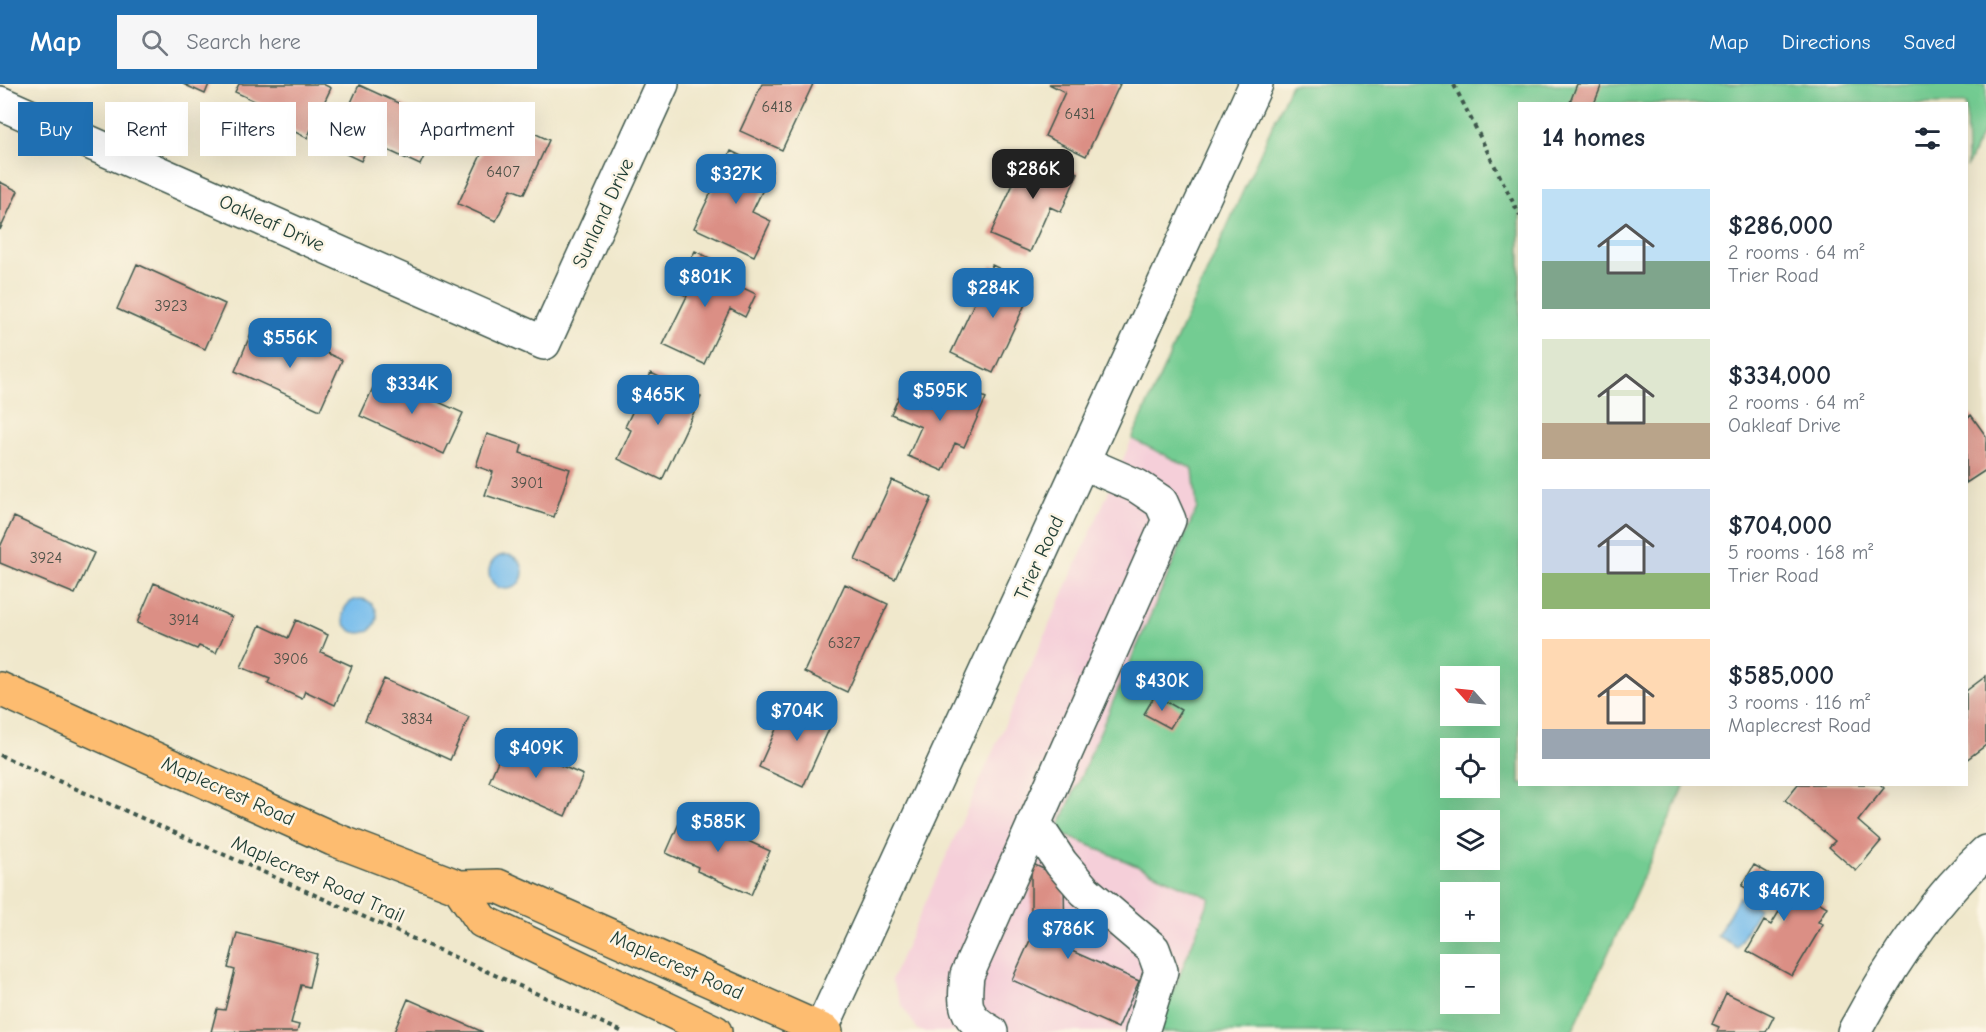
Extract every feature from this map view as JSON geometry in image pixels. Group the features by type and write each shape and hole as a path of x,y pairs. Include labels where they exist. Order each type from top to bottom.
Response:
{"main road":[{"name":"Maplecrest Road","path":"0,689 333,839 459,887 498,886 822,1031"},
{"path":"459,887 482,921 715,1032"}],"street":[{"name":"Sunland Drive","path":"544,343 663,84"},
{"name":"Trier Road","path":"822,1031 1256,84"},
{"name":"Oakleaf Drive","path":"0,103 544,343"},
{"path":"991,1032 975,1023 964,1003 967,975 1169,520 1161,502 1137,486 1084,463"},
{"path":"1034,822 1061,863 1086,891 1153,949 1161,971 1142,1032"},
{"path":"1854,1032 1891,968 1932,911 1986,852"}],"path":[{"path":"1454,85 1518,212"},
{"name":"Maplecrest Road Trail","path":"0,754 623,1032"}],"shaded area":[{"path":"1132,439 1193,469 1197,508 1210,898 1157,1032 924,1032 918,1030 904,1009 891,980"}],"green space":[{"path":"1291,84 1986,84 1986,124 1968,165 1968,102 1518,102 1518,786 1685,786 1572,1032 1157,1032 1210,898 1057,831 1197,508 1193,469 1132,439"}],"water":[{"path":"506,555 518,560 523,572 518,584 506,589 494,584 489,572 494,560"},
{"path":"360,599 372,604 377,616 372,628 360,633 348,628 343,616 348,604"},
{"path":"1739,897 1759,908 1737,947 1717,936"}],"building":[{"path":"183,84 209,84 205,94"},
{"path":"239,84 323,84 331,88 324,102 308,102 307,138 296,132 296,102 257,102 235,92"},
{"path":"762,84 813,84 782,150 740,131"},
{"path":"1049,84 1120,84 1086,156 1045,136 1065,92"},
{"path":"1577,84 1602,84 1595,102 1570,102"},
{"path":"359,85 399,103 399,155 387,150 387,102 351,102"},
{"path":"535,133 549,140 524,194 511,189 496,221 458,204 480,156 535,156"},
{"path":"731,151 772,171 752,212 771,221 754,256 694,228"},
{"path":"1028,151 1078,173 1061,212 1050,207 1030,252 990,235"},
{"path":"350,156 363,156 361,161"},
{"path":"400,156 424,156 420,165"},
{"path":"0,182 18,191 0,230"},
{"path":"695,251 722,264 716,275 756,294 745,317 730,309 704,364 663,345 687,296 675,290"},
{"path":"137,264 225,304 205,349 117,309"},
{"path":"992,265 1034,285 993,373 951,353"},
{"path":"252,331 296,351 301,341 342,360 320,410 235,371"},
{"path":"651,373 701,397 662,480 618,459 631,430 625,427"},
{"path":"379,375 463,413 444,454 360,416"},
{"path":"943,379 986,398 964,447 955,443 943,471 908,456 921,427 891,414 902,390 932,404"},
{"path":"1971,415 1986,436 1986,470 1968,482 1968,417"},
{"path":"487,434 522,445 520,453 570,469 554,517 485,495 493,472 476,466"},
{"path":"892,480 932,498 895,579 855,560"},
{"path":"14,517 94,553 75,594 0,563 0,547"},
{"path":"154,583 232,617 216,653 199,646 197,649 137,623"},
{"path":"845,584 888,604 847,692 804,672"},
{"path":"296,620 328,635 321,652 352,666 335,705 305,691 302,699 268,683 270,679 241,667 260,625 288,638"},
{"path":"1986,676 1986,745 1968,758 1968,690"},
{"path":"384,679 469,717 450,760 365,721"},
{"path":"1155,695 1181,710 1170,728 1144,714"},
{"path":"791,696 835,716 803,787 759,767"},
{"path":"506,742 583,775 565,816 489,782"},
{"path":"1796,786 1882,786 1884,788 1858,821 1881,841 1856,871 1829,847 1835,841 1785,800"},
{"path":"684,812 770,851 751,895 697,871 698,867 666,853"},
{"path":"1031,863 1064,879 1065,948 1139,981 1118,1028 1012,980 1031,938"},
{"path":"1754,865 1827,907 1818,922 1823,924 1792,976 1747,951 1764,921 1771,925 1780,910 1764,901 1766,898 1742,886"},
{"path":"237,933 317,954 309,987 301,985 291,1023 299,1025 297,1032 211,1032 217,1009 225,1010 235,970 228,968"},
{"path":"1726,993 1774,1016 1766,1032 1717,1032 1719,1027 1712,1024"},
{"path":"408,999 483,1032 394,1032"}]}
